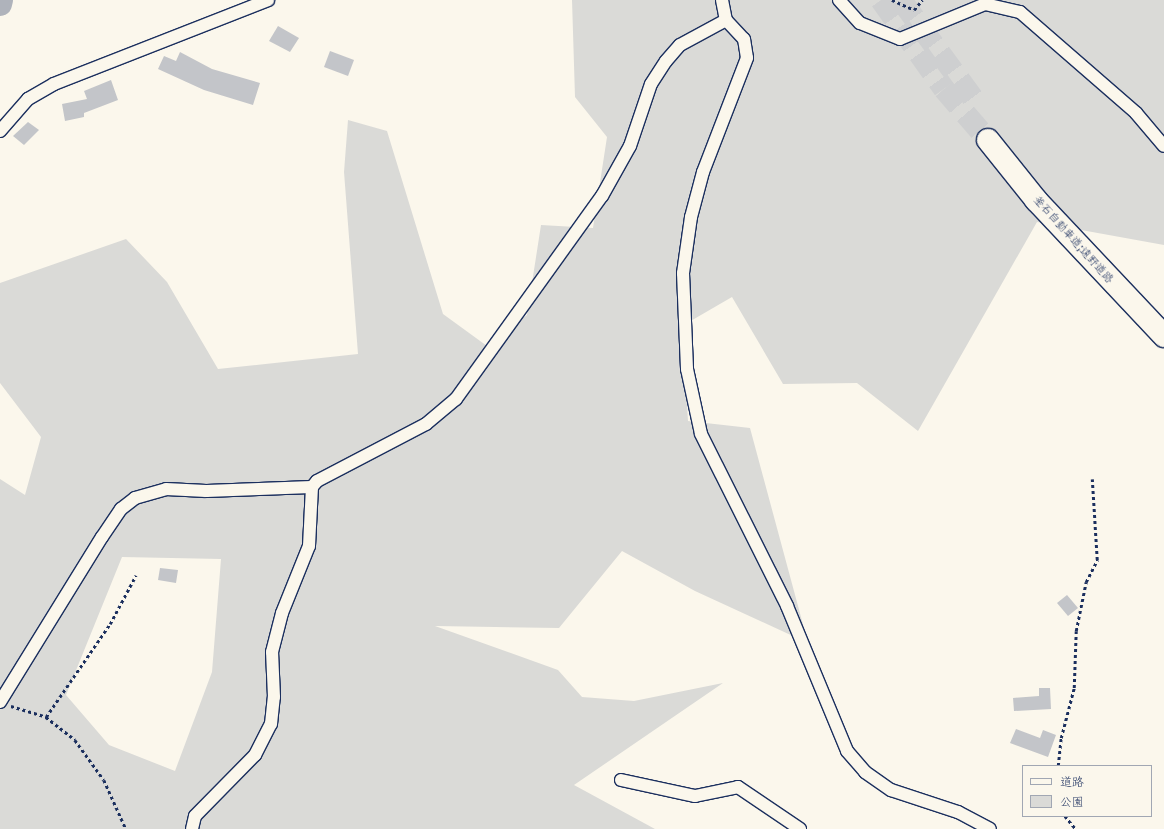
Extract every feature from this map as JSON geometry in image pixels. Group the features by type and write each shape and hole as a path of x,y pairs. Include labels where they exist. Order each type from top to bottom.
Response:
{"highway":[{"name":"釜石自動車道;遠野道路","path":"1164,316 994,136 1036,200 1164,336"}],"street":[{"path":"0,132 28,98 54,84 268,0"},
{"path":"722,0 726,20 744,39 747,58 703,172 691,217 683,272 687,369 701,434 786,606 847,752 865,772 891,790 958,812 990,829"},
{"path":"839,0 860,23 900,38 985,4 1020,12 1136,113 1164,146"},
{"path":"192,829 195,816 255,755 268,731 274,697 272,652 282,613 309,546 312,487 317,481 421,427 456,399 602,196 630,146 651,84 666,61 680,45 726,20"},
{"path":"0,702 102,537 121,509 135,498 166,488 206,491 312,487"},
{"path":"621,780 695,796 738,787 800,829"}],"path":[{"path":"892,0 914,10 922,0"},
{"path":"1058,765 1061,738 1074,688 1076,631 1084,589 1097,560 1092,479"},
{"path":"46,717 110,624 136,575"},
{"path":"0,702 46,717 75,740 104,780 126,829"},
{"path":"1066,817 1076,829"}],"green space":[{"path":"572,0 1164,0 1164,245 1037,222 918,431 857,383 783,384 732,297 682,326 688,421 750,428 808,643 695,591 622,551 559,628 435,626 558,670 582,697 634,701 723,683 574,785 655,829 0,829 0,479 25,495 41,437 0,383 0,283 126,239 167,282 218,369 358,354 344,172 348,120 387,131 443,314 487,346 527,315 541,225 593,228 607,137 575,97","holes":["122,557 221,559 212,672 175,771 109,745 66,695"]}],"building":[{"path":"278,26 299,38 290,52 269,41"},
{"path":"330,51 354,60 348,76 324,67"},
{"path":"180,52 212,69 260,83 253,105 204,90 158,69 164,56 176,61"},
{"path":"111,80 118,100 84,113 84,117 65,121 62,104 87,99 84,91"},
{"path":"28,122 39,130 24,145 13,136"},
{"path":"160,568 178,570 176,583 158,580"},
{"path":"1067,595 1078,608 1068,616 1057,603"},
{"path":"1039,688 1050,688 1051,709 1014,711 1013,698 1039,696"},
{"path":"1016,729 1040,738 1043,730 1056,735 1048,757 1010,743"}],"waterway":[{"path":"0,4 1,0"}],"tunnel":[{"path":"881,0 944,89 988,140"},
{"path":"901,0 977,104"}]}
